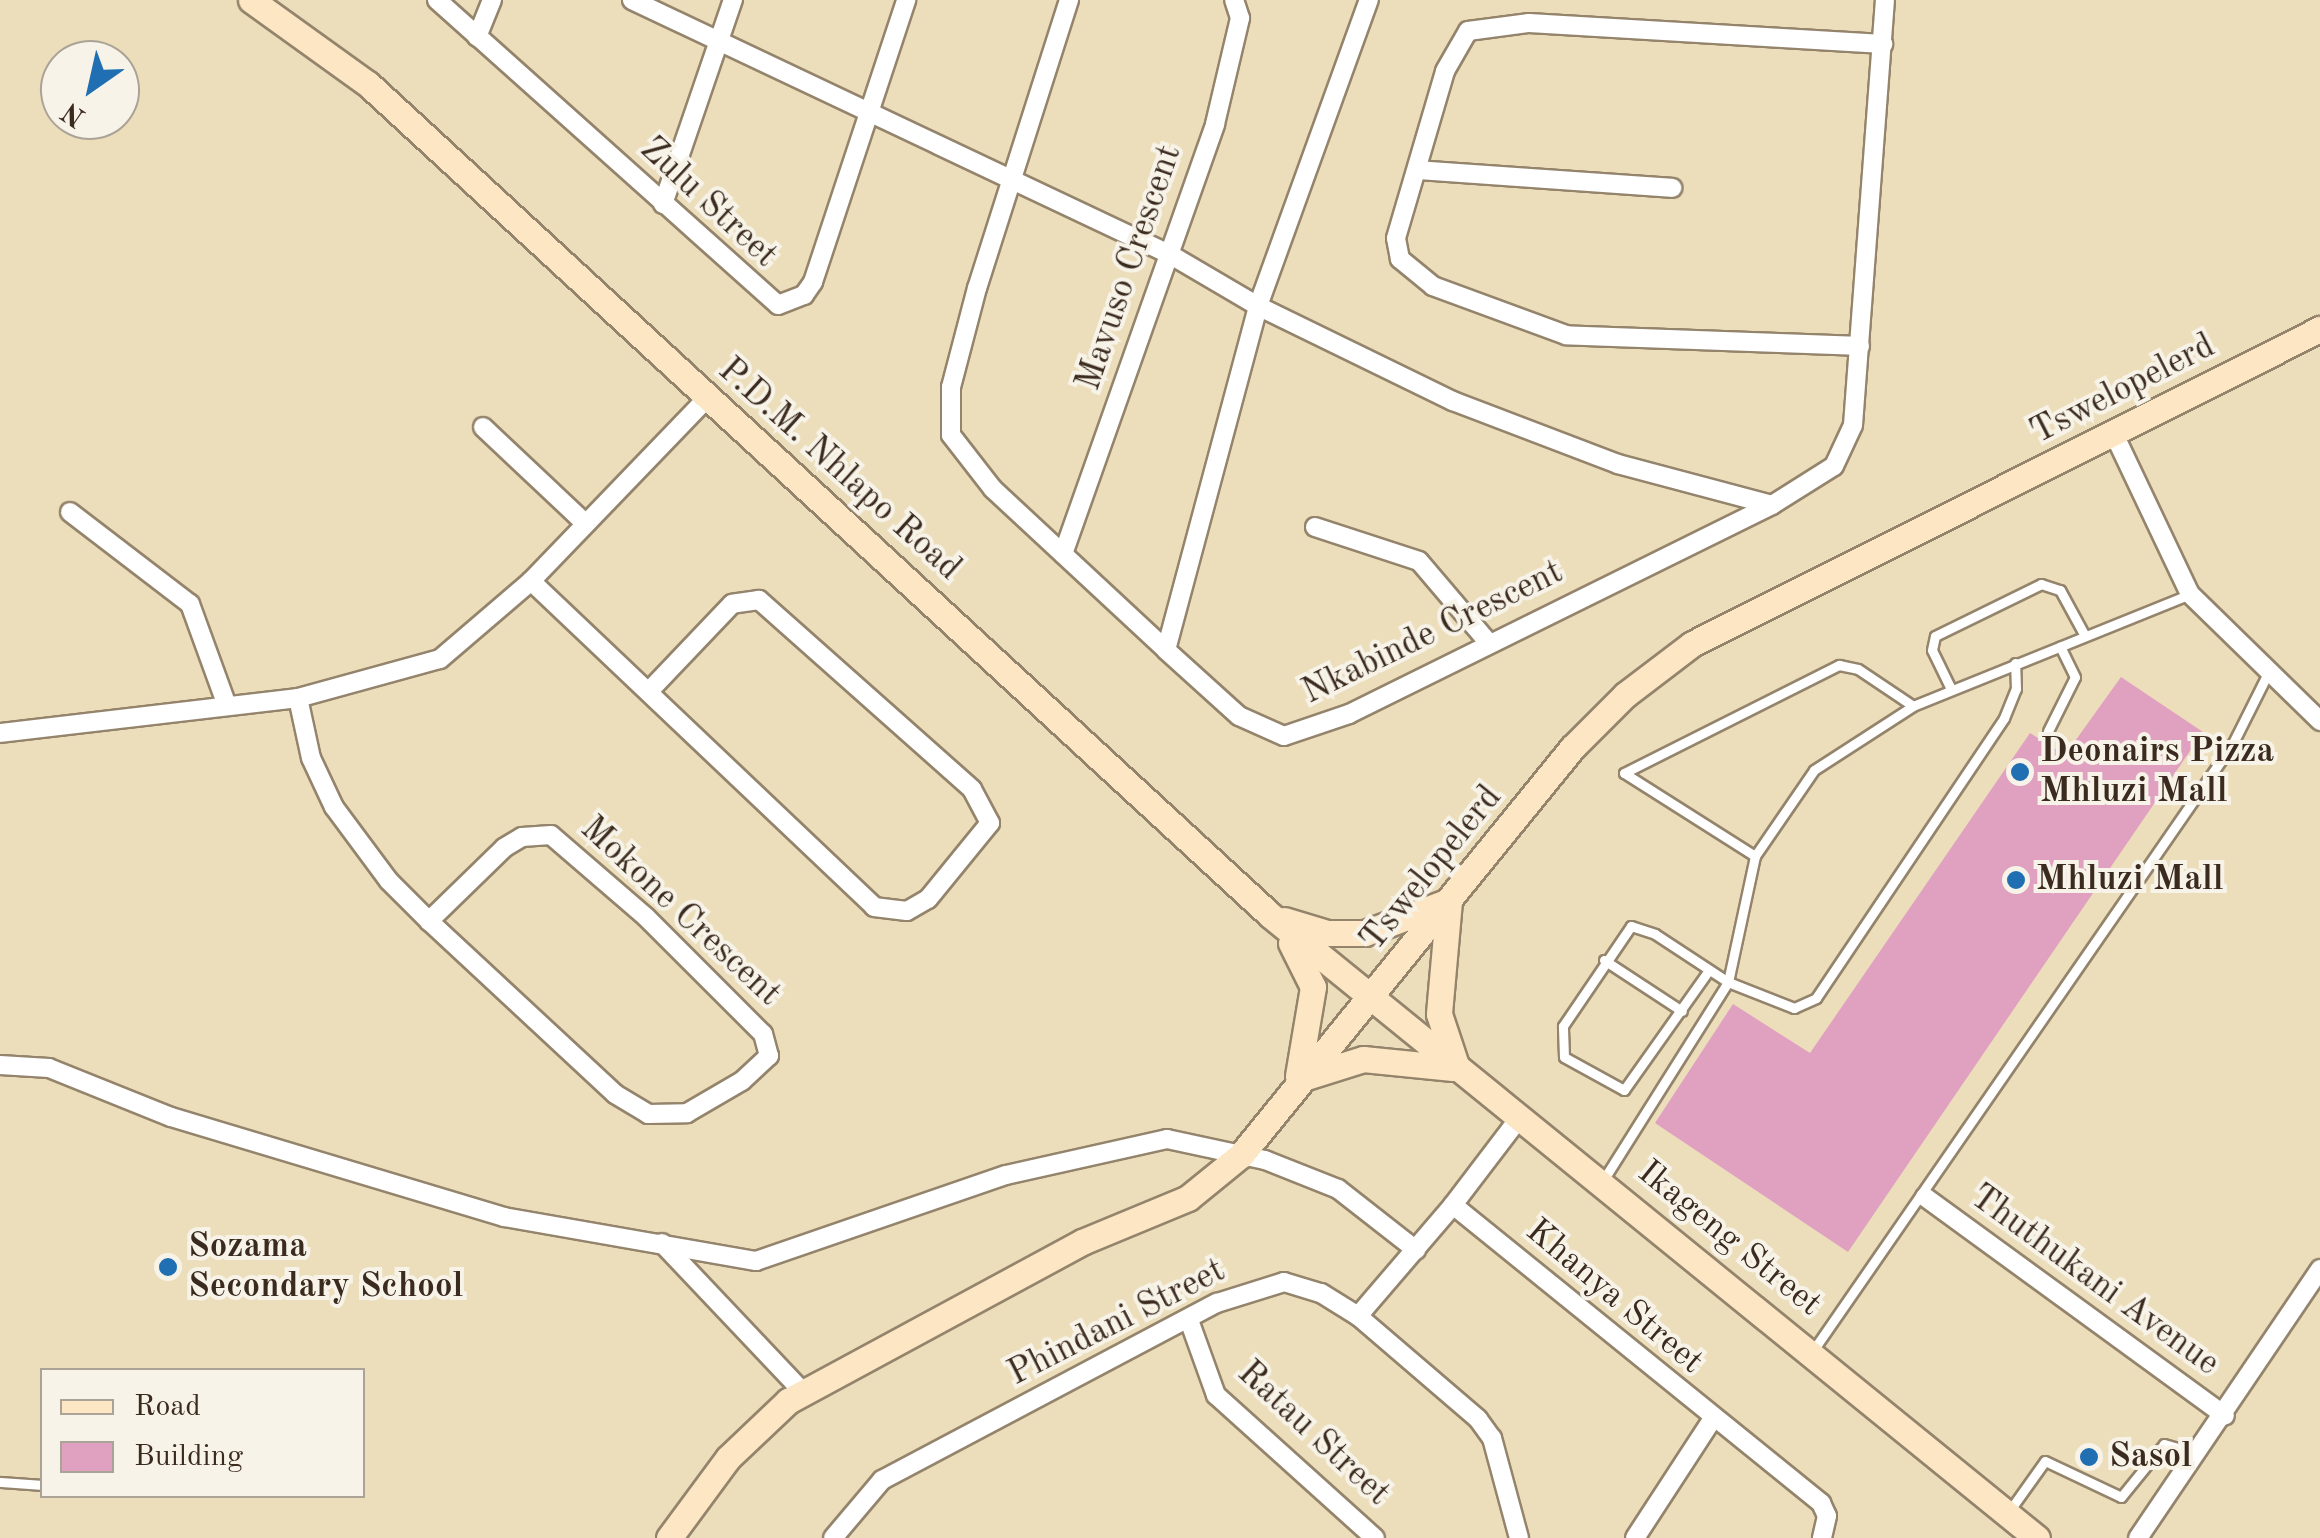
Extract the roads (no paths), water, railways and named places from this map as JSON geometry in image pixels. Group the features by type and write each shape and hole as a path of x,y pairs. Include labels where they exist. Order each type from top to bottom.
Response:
{"street":[{"name":"Zulu Street","path":"437,0 763,297 792,303 813,282 906,0"},
{"path":"477,36 492,0"},
{"path":"632,0 866,115 1171,255 1258,306 1532,436 1772,505"},
{"path":"663,204 733,0"},
{"name":"Nkabinde Crescent","path":"1069,0 1010,180 947,414 960,450 1063,554 1239,716 1284,736 1349,714 1487,640 1772,505 1823,476 1849,444 1860,346 1885,0"},
{"name":"Mavuso Crescent","path":"1063,554 1171,255 1235,49 1240,18 1234,0"},
{"path":"1166,650 1258,306 1369,0"},
{"name":"P.D.M. Nhlapo Road","path":"266,3 368,84 1270,915 1372,1002"},
{"path":"1860,346 1596,340 1506,317 1433,286 1400,259 1396,238 1453,48 1468,31 1491,23 1884,44"},
{"path":"1417,170 1672,188"},
{"name":"Tswelopelerd","path":"669,1538 752,1432 804,1393 1082,1242 1188,1198 1241,1155 1297,1080 1372,1002 1572,748 1624,696 1692,644 2320,329"},
{"path":"0,732 226,703 298,698 440,659 531,581 706,399"},
{"path":"483,427 586,524"},
{"path":"2114,434 2190,594 2267,675 2320,721"},
{"path":"70,512 190,604 226,703"},
{"path":"1315,527 1419,561 1487,640"},
{"path":"531,581 652,689 874,907 907,911 928,898 990,823 972,789 760,600 732,604 652,689"},
{"name":"Mokone Crescent","path":"298,698 311,758 334,807 389,881 429,921 615,1094 648,1114 687,1113 742,1081 769,1056 763,1034 646,916 551,836 522,838 504,848 429,921"},
{"path":"1270,915 1327,933 1365,933 1448,901 1439,1014 1458,1068 1363,1059 1297,1080"},
{"path":"1270,915 1311,976 1313,1008 1297,1080"},
{"name":"Ikageng Street","path":"1372,1002 1602,1182 2037,1538"},
{"path":"0,1065 49,1068 171,1117 504,1218 597,1238 661,1243 756,1261 855,1223 1084,1155 1190,1140 1338,1189 1416,1250"},
{"path":"1358,1316 1453,1206 1520,1117"},
{"name":"Thuthukani Avenue","path":"1924,1197 2226,1416"},
{"name":"Khanya Street","path":"1453,1206 1712,1420 1821,1503 1826,1516 1822,1538"},
{"path":"661,1243 804,1393"},
{"path":"2138,1538 2226,1416 2320,1270"},
{"name":"Phindani Street","path":"833,1538 882,1480 1217,1303 1284,1282 1322,1293 1358,1316 1463,1405 1492,1438 1519,1538"},
{"name":"Ratau Street","path":"1190,1320 1216,1395 1375,1538"},
{"path":"1635,1538 1712,1420"}],"lane":[{"path":"1951,689 1932,650 1935,636 2041,584 2060,590 2085,636"},
{"path":"1602,1182 1728,982 1755,856 1814,770 1912,706 2190,594"},
{"path":"2048,731 2075,677 2060,646"},
{"path":"1709,970 1635,1082 1611,1088 1559,1047 1563,1026 1623,930 1641,926 1728,982 1794,1008 1816,998 2004,718 2016,689 2015,663"},
{"path":"1755,856 1624,773 1839,665 1858,670 1912,706"},
{"path":"1812,1352 1924,1197 2232,743 2267,675"},
{"path":"1604,960 1682,1011"},
{"path":"2007,1515 2045,1461 2121,1497 2164,1444 2198,1455"},
{"path":"0,1482 40,1485"}],"place":[{"name":"Deonairs Pizza Mhluzi Mall","path":"2020,772"},
{"name":"Mhluzi Mall","path":"2016,880"},
{"name":"Sozama Secondary School","path":"168,1267"},
{"name":"Sasol","path":"2089,1457"}]}
